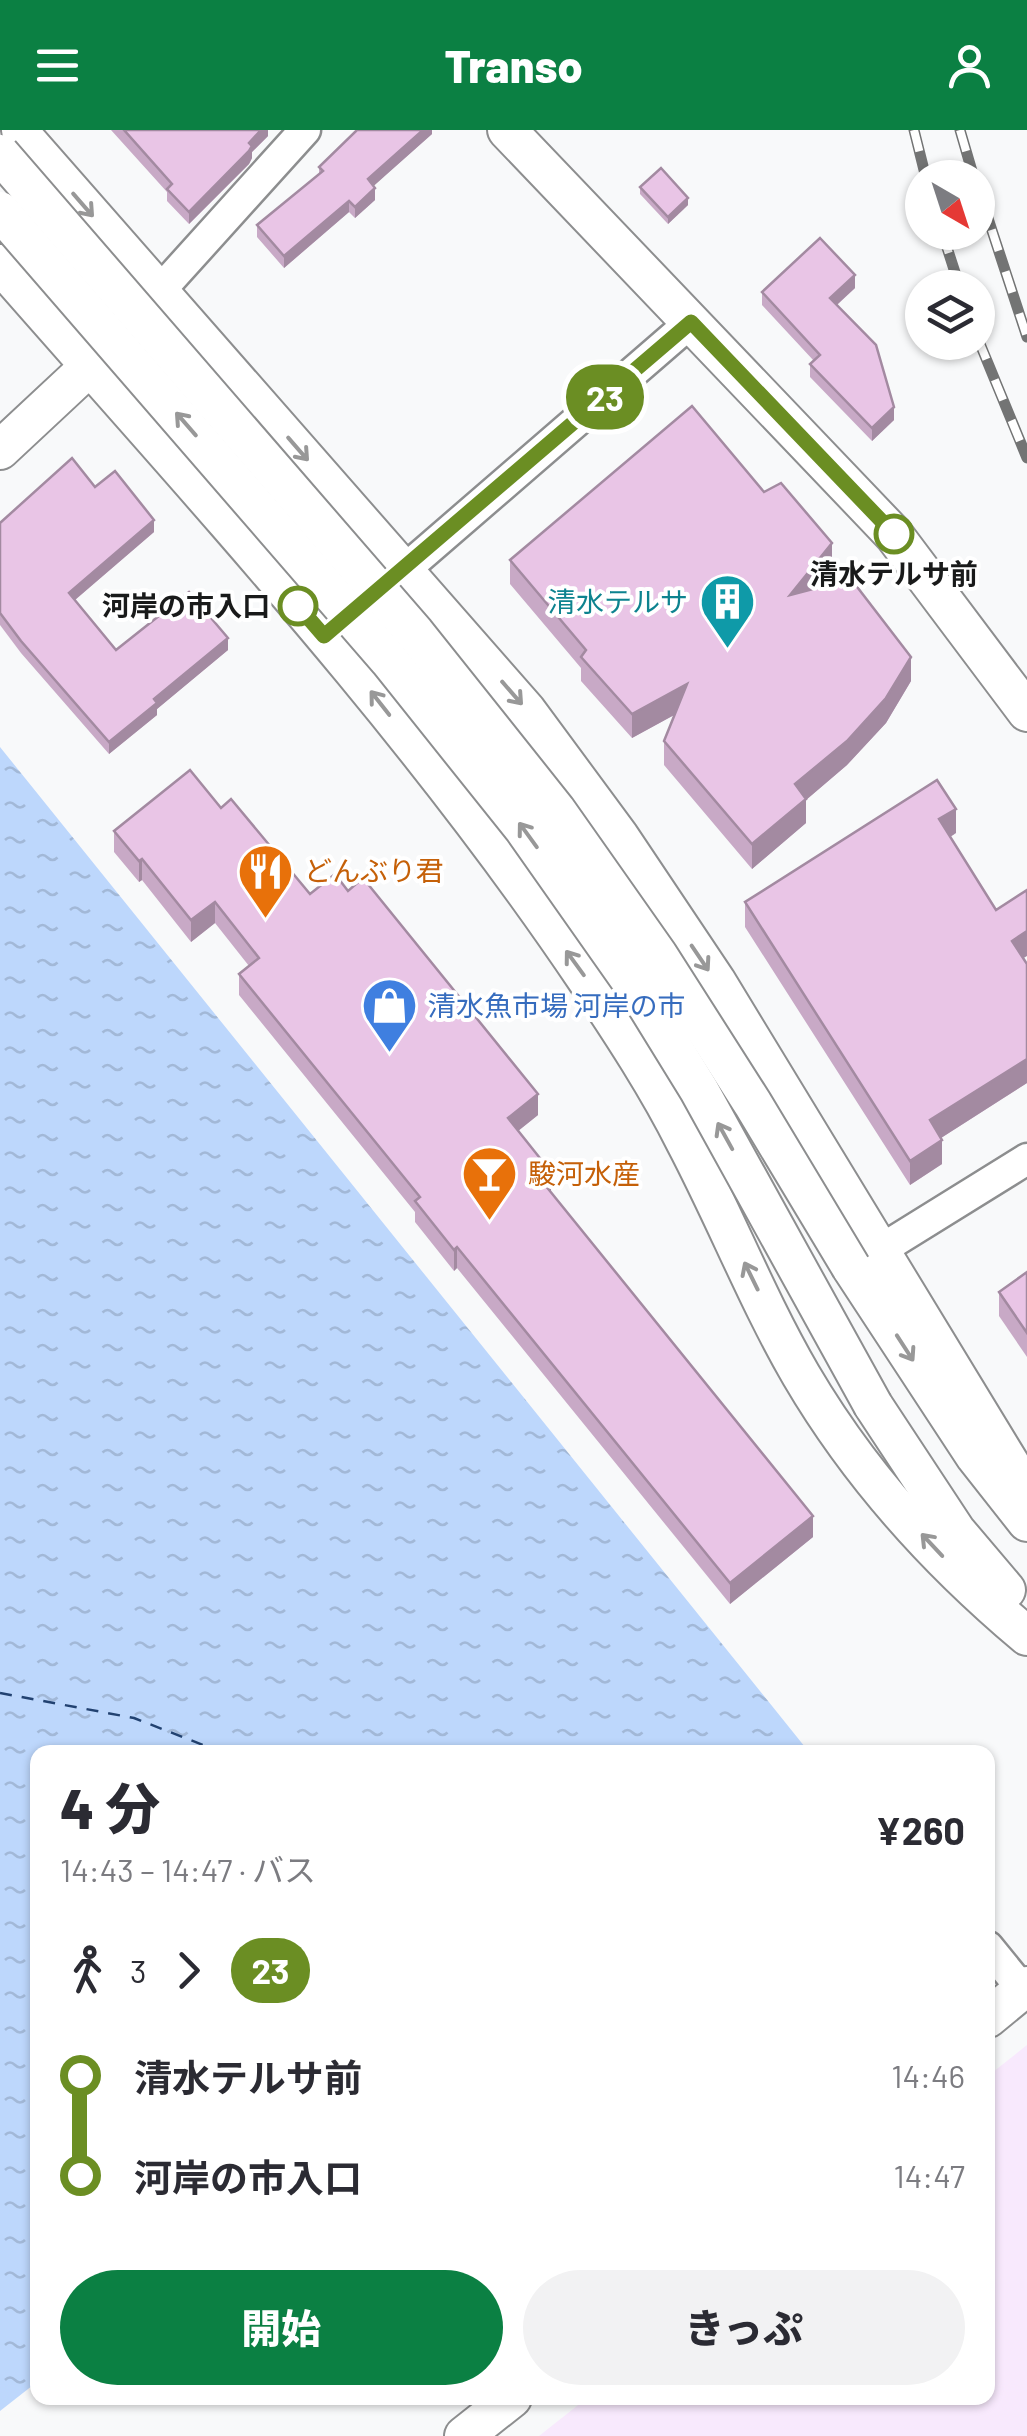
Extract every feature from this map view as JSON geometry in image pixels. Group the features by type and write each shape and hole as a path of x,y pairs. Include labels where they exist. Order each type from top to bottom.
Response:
{"street":[{"path":"21,130 526,710 618,836 716,980 975,1456 1027,1522"},
{"path":"507,130 894,534 1027,712"},
{"path":"0,450 90,366 160,292 295,134"},
{"path":"0,154 415,633 556,810 658,956 753,1104 866,1258 1027,1492"},
{"path":"0,210 389,660 524,829 638,991 699,1090 873,1406 956,1531 1027,1614"},
{"path":"0,264 324,636 419,753 588,980 684,1139 801,1375 846,1444 896,1506 978,1595 1027,1636"},
{"path":"324,636 691,322"},
{"path":"866,1258 1027,1159"},
{"path":"995,1954 1025,1988 995,2012"},
{"path":"464,2436 503,2405"}],"shaded area":[{"path":"1027,2045 1027,2436 539,2436 578,2405 995,2405 995,2070"}],"water":[{"path":"0,747 803,1745 30,1745 30,2387 0,2411"}],"building":[{"path":"124,130 261,130 249,143 249,151 189,212 167,189 172,184"},
{"path":"357,130 423,130 368,179 375,188 355,207 349,201 284,256 257,225 323,171 319,167"},
{"path":"661,168 688,198 668,217 640,187"},
{"path":"820,238 855,275 830,298 876,345 894,407 872,428 810,364 820,355 762,292"},
{"name":"清水テルサ","path":"692,406 764,492 781,483 832,543 790,595 851,579 911,657 886,698 847,741 795,784 806,799 752,844 664,741 687,684 632,714 581,657 586,650 510,560"},
{"path":"72,458 95,487 115,471 154,520 69,593 116,650 189,592 228,638 109,742 0,613 0,523"},
{"path":"190,770 221,808 231,799 310,894 335,874 348,891 363,878 538,1094 508,1118 551,1172 541,1180 813,1516 730,1583 457,1247 454,1250 415,1201 420,1197 239,974 259,958 215,902 191,920 114,831"},
{"path":"937,780 956,809 939,819 996,910 1027,890 1027,931 1012,941 1027,964 1027,1059 930,1120 942,1140 910,1161 745,902"},
{"path":"1027,1272 1027,1333 999,1292"}],"ferry route":[{"path":"0,1693 134,1718 203,1745"}],"railway":[{"path":"914,130 922,160"},
{"path":"960,130 969,160"},
{"path":"995,240 1027,337"},
{"path":"948,250 954,270"},
{"path":"987,360 1027,458"}],"bus line":[{"name":"23","path":"298,606 324,636 691,322 894,534"}],"place":[{"name":"清水テルサ前","path":"894,534"},
{"name":"河岸の市入口","path":"298,606"},
{"name":"清水テルサ","path":"727,651"},
{"name":"どんぶり君","path":"265,920"},
{"name":"清水魚市場 河岸の市","path":"389,1055"},
{"name":"駿河水産","path":"489,1223"}]}
